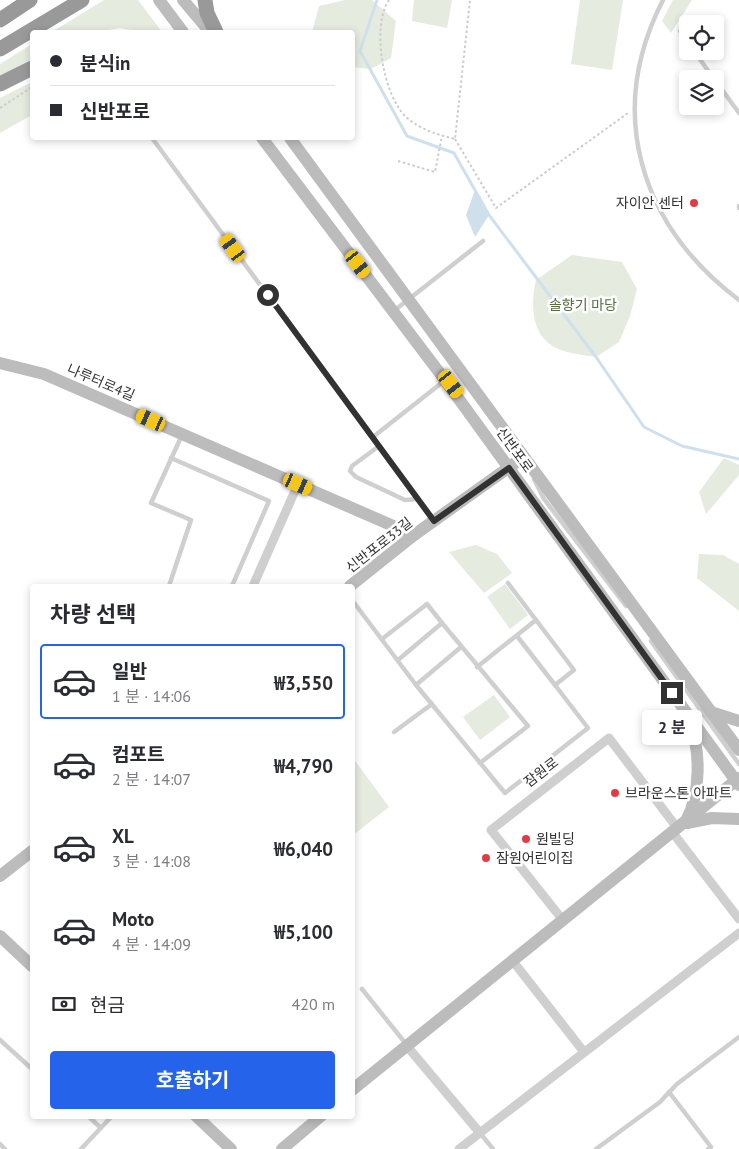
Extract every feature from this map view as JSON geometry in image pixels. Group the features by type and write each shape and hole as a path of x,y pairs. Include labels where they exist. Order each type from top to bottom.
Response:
{"highway":[{"path":"0,20 30,0"},
{"path":"32,30 82,0"},
{"path":"205,0 207,13 215,30"},
{"path":"0,49 30,31"},
{"path":"0,84 30,69"}],"main road":[{"path":"159,0 182,30"},
{"path":"183,0 208,30"},
{"name":"신반포로","path":"264,140 394,311 738,781"},
{"name":"신반포로","path":"291,140 739,750"},
{"name":"나루터로4길","path":"0,363 44,374 414,535"},
{"name":"신반포로33길","path":"353,584 414,535 523,457"},
{"path":"678,828 694,795 697,761 694,734 684,709"},
{"path":"711,712 739,721"},
{"path":"355,1088 562,919 738,781"},
{"path":"678,828 712,818 739,819"},
{"path":"0,876 30,853"},
{"path":"0,936 30,964"},
{"path":"199,1119 231,1149"},
{"path":"282,1149 317,1119"}],"street":[{"path":"254,584 298,484"},
{"name":"잠원로","path":"562,919 491,830 609,738 678,828 739,919"},
{"path":"459,1149 739,933"},
{"path":"512,960 584,1052"},
{"path":"406,1045 480,1133"}],"lane":[{"path":"663,0 641,51 636,82 636,132 642,168 655,202 680,241 709,274 739,300"},
{"path":"724,93 739,113"},
{"path":"153,140 434,521"},
{"path":"483,241 394,311 417,337 499,448 509,468"},
{"path":"373,437 445,380"},
{"path":"170,584 191,520 151,503 182,433"},
{"path":"379,446 352,466 350,471 356,477 405,500 418,499"},
{"path":"523,457 544,499 632,614 739,764"},
{"path":"171,458 269,501 233,584"},
{"path":"508,583 574,670 555,685"},
{"path":"355,604 416,685 505,793 588,728 517,636"},
{"path":"382,639 427,604 528,726 480,763"},
{"path":"632,614 652,631"},
{"path":"478,667 536,620"},
{"path":"398,660 442,623"},
{"path":"416,685 461,647"},
{"path":"394,732 432,704"},
{"path":"362,989 406,1045"},
{"path":"596,1149 660,1102 669,1092 739,1037"},
{"path":"0,1040 30,1066"},
{"path":"669,1092 711,1147 708,1149"},
{"path":"91,1119 101,1128"},
{"path":"81,1149 109,1119"},
{"path":"480,1133 492,1149"},
{"path":"0,1144 5,1149"}],"path":[{"path":"389,0 384,7 380,36 382,63 391,93 405,116 427,132 455,139"},
{"path":"470,0 455,139 496,208 636,108"},
{"path":"0,108 30,88"},
{"path":"398,161 435,172 442,136"}],"green space":[{"path":"104,0 138,0 160,30 120,28 106,30 55,30"},
{"path":"345,0 372,0 396,21 391,58 371,69 355,67 355,30 313,30 319,6"},
{"path":"414,0 452,0 447,28 412,21"},
{"path":"580,0 623,0 612,70 571,64"},
{"path":"673,0 692,0 682,15 679,15 679,20 671,33 662,21"},
{"path":"30,45 30,60 0,76 0,64"},
{"path":"30,83 30,116 0,133 0,98"},
{"name":"솔향기 마당","path":"572,255 622,262 637,289 630,316 619,342 596,357 561,350 551,345 538,330 535,321 533,300 536,280"},
{"path":"724,458 739,465 739,475 706,514 699,492"},
{"path":"476,545 497,554 512,573 484,593 449,552"},
{"path":"699,554 723,555 739,564 739,611 697,578"},
{"path":"505,584 528,615 510,629 487,597"},
{"path":"494,695 510,717 480,740 463,717"},
{"path":"355,761 389,807 355,833"}],"water":[{"path":"475,190 489,215 475,237 466,215"}],"waterway":[{"path":"377,0 360,51 407,136 454,153 489,215 596,357 644,427 682,446 739,459"}],"place":[{"name":"자이안 센터","path":"694,203"},
{"name":"브라운스톤 아파트","path":"615,793"},
{"name":"원빌딩","path":"526,839"},
{"name":"잠원어린이집","path":"486,858"}],"route":[{"path":"268,295 434,521 509,468 672,693"}]}
